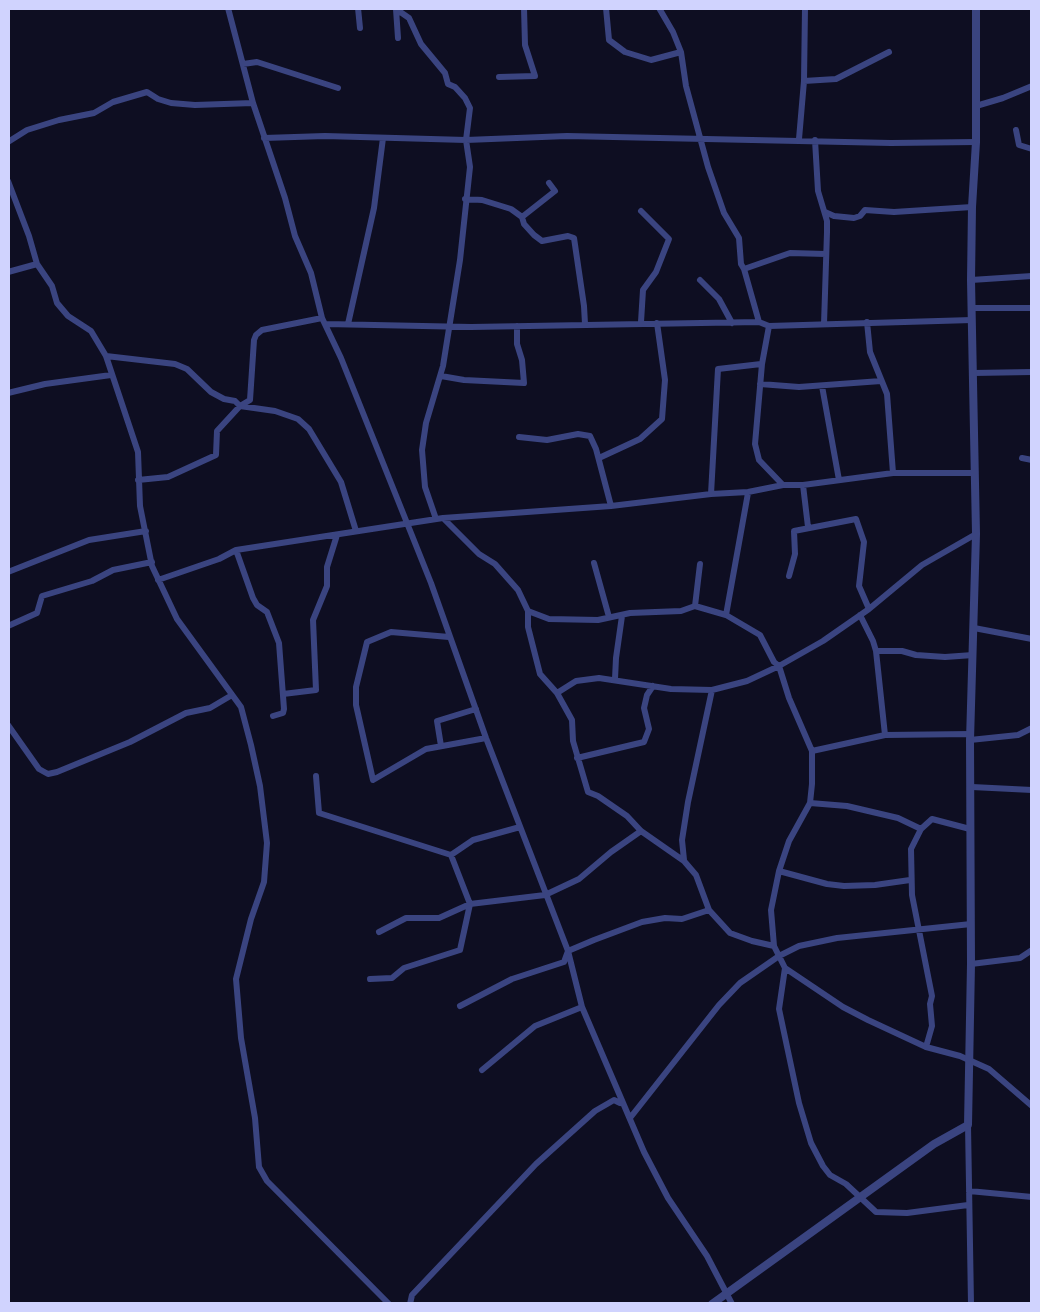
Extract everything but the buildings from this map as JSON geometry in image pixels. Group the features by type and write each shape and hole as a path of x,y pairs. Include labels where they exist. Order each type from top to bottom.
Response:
{"street":[{"path":"228,8 253,103 324,321 408,524 568,951 582,1007 644,1152 732,1304"},
{"path":"358,8 360,28"},
{"path":"396,8 398,38"},
{"path":"396,8 409,18 421,44 446,73 448,84 466,98 470,108 466,140 470,168 460,260 441,376 426,423 422,450 425,486 440,518 495,564 518,590 528,612 540,674 557,693 572,720 588,792 627,816 640,832 684,861 696,875 709,910 730,933 774,946"},
{"path":"498,77 535,76 525,45 524,8"},
{"path":"606,8 609,40 625,52 652,60 680,52"},
{"path":"659,8 674,32 700,138 724,214 738,238 738,254 759,322"},
{"path":"799,140 805,8"},
{"path":"970,1304 971,737 976,534 972,207 976,8"},
{"path":"804,81 836,79 888,52"},
{"path":"244,64 257,62 338,88"},
{"path":"976,106 1032,86"},
{"path":"8,142 26,130 94,113 113,102 147,92 171,103 195,106 253,103"},
{"path":"1016,130 1019,145 1032,149"},
{"path":"264,138 466,140 568,136 976,142"},
{"path":"348,324 374,208 383,138"},
{"path":"815,140 818,191 827,220 824,324"},
{"path":"8,181 36,264 52,286 57,303 68,316 91,331 106,356 138,452 140,506 158,580 177,619 240,708 251,744 267,843 264,882 236,979 260,1168 266,1181 390,1304"},
{"path":"522,217 555,190 549,183"},
{"path":"465,199 505,207 522,217 542,241 574,238 585,324"},
{"path":"824,212 854,218 865,210 972,207"},
{"path":"640,211 669,239 656,272 643,290 641,322"},
{"path":"744,269 790,253 826,254"},
{"path":"8,272 36,264"},
{"path":"972,280 1032,276"},
{"path":"700,280 720,299 732,323"},
{"path":"972,308 1032,308"},
{"path":"138,480 168,477 216,454 218,431 250,400 254,340 262,330 324,321 448,326 759,322 769,326 972,320"},
{"path":"867,322 870,352 887,394 893,474"},
{"path":"598,458 640,439 662,420 665,380 657,324"},
{"path":"441,376 524,383 517,326"},
{"path":"769,326 755,444 759,460 783,485"},
{"path":"106,356 176,364 224,399 240,406 289,414 309,429 341,482 356,530"},
{"path":"711,494 718,369 762,364"},
{"path":"973,372 1032,372"},
{"path":"8,392 111,375"},
{"path":"760,384 822,386 881,382"},
{"path":"822,386 839,480"},
{"path":"519,437 546,440 578,434 590,436 610,506"},
{"path":"1022,458 1032,460"},
{"path":"158,580 236,550 440,518 610,506 893,474 974,473"},
{"path":"803,485 808,527"},
{"path":"726,615 748,492"},
{"path":"788,576 794,554 794,531 856,519 864,542 859,586 868,609"},
{"path":"8,572 89,540 146,530"},
{"path":"557,693 576,681 599,678 671,689 712,690 747,681 823,641 922,565 976,534"},
{"path":"284,694 316,690 313,620 327,586 327,567 338,535"},
{"path":"236,550 253,598 267,612 279,643 283,713 273,716"},
{"path":"8,626 37,613 42,596 92,581 113,570 152,562"},
{"path":"594,563 609,617"},
{"path":"695,606 700,564"},
{"path":"528,612 549,619 598,620 695,606 726,615 760,635 779,666 812,751 810,803 789,841 771,910 774,946 786,968 843,1007 926,1047 989,1069 1032,1106"},
{"path":"860,615 876,651 885,735"},
{"path":"615,679 622,616"},
{"path":"974,628 1032,639"},
{"path":"449,637 392,632 368,642 356,687 356,705 373,780 426,749 486,738"},
{"path":"876,651 944,657 974,655"},
{"path":"578,758 644,742 649,733 644,708 648,686"},
{"path":"684,861 682,840 688,802 712,690"},
{"path":"8,725 38,769 48,774 130,742 186,713 210,708 232,695"},
{"path":"442,746 437,721 476,709"},
{"path":"812,751 885,735 1018,735 1032,728"},
{"path":"316,776 320,812 451,855"},
{"path":"972,787 1032,790"},
{"path":"810,803 848,806 898,818 920,829"},
{"path":"926,1047 932,1026 932,996 910,880 911,849 920,829 932,818 972,830"},
{"path":"451,855 473,840 520,827"},
{"path":"379,932 406,918 439,918 470,904 545,895 579,879 640,832"},
{"path":"370,978 392,978 404,968 460,950 470,904 451,855"},
{"path":"779,871 844,886 910,880"},
{"path":"460,1006 512,979 564,962 568,951 642,922 682,920 709,910"},
{"path":"630,1118 718,1006 740,983 780,956 815,942 971,924"},
{"path":"971,964 1020,958 1032,950"},
{"path":"786,968 779,1009 799,1104 811,1143 830,1175 846,1184 876,1212 968,1206"},
{"path":"482,1070 535,1026 582,1007"},
{"path":"410,1304 412,1295 536,1164 595,1111 614,1100 622,1104"},
{"path":"712,1304 934,1144 968,1125"},
{"path":"970,1191 1032,1197"}]}
